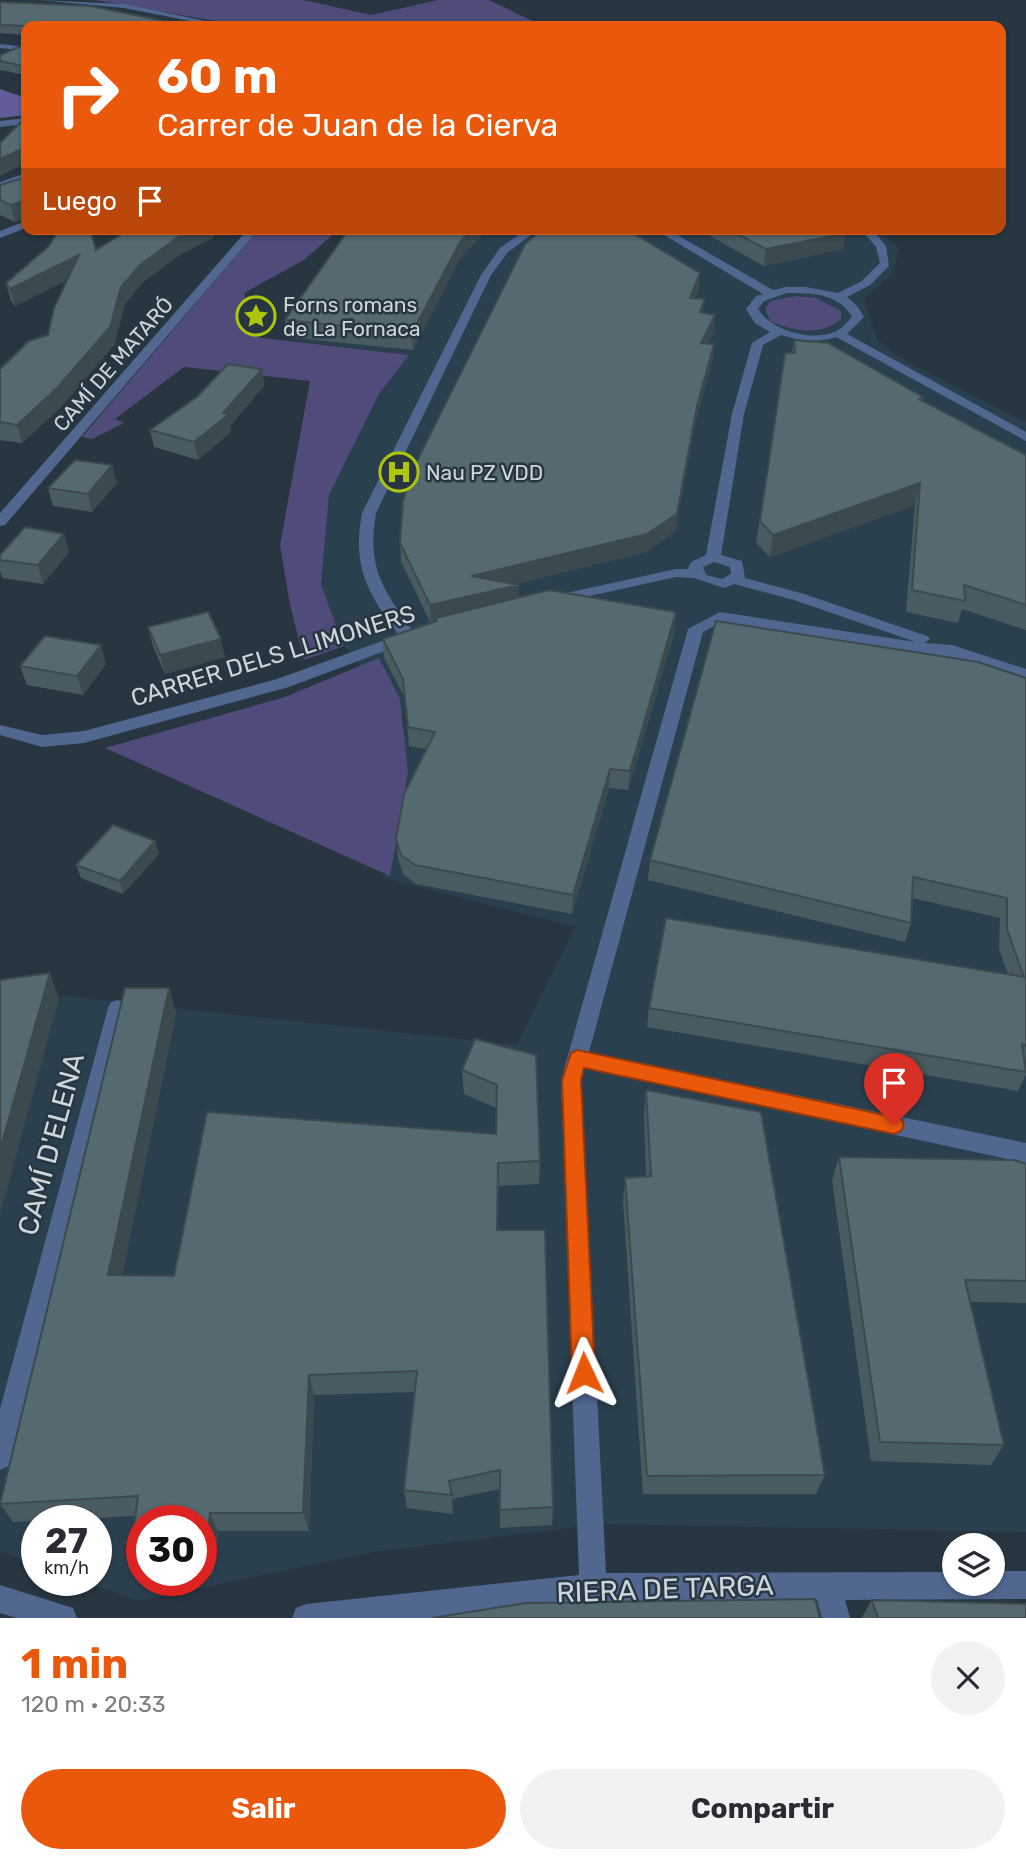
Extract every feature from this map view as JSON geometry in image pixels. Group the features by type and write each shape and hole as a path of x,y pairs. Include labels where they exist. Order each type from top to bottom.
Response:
{"street":[{"path":"42,0 124,6 200,21"},
{"path":"0,46 21,48"},
{"path":"0,124 21,122"},
{"path":"0,185 21,178"},
{"path":"0,235 21,225"},
{"name":"CAMÍ DE MATARÓ","path":"3,516 249,235"},
{"name":"CARRER DELS LLIMONERS","path":"0,730 43,741 84,737 283,683 415,635 386,608 367,572 363,539 369,513 486,275 504,250 525,235"},
{"path":"670,235 771,293"},
{"path":"838,297 866,284 885,264 881,246 871,235"},
{"path":"804,290 838,297 850,304 858,317 855,325 838,334 808,337 778,332 763,326 751,311 753,303 771,293 804,290"},
{"path":"713,557 738,414 758,342 778,332"},
{"path":"838,334 1026,437"},
{"path":"697,574 696,565 713,557 737,564 741,572 735,580"},
{"path":"539,604 676,573 697,574 716,583 735,580 799,597 1026,674"},
{"path":"593,1587 571,1080 696,629 720,617 962,654"},
{"name":"CAMÍ D'ELENA","path":"0,1457 118,1008"},
{"path":"577,1058 1026,1153"},
{"name":"RIERA DE TARGA","path":"306,1618 363,1615 593,1587 1026,1585"},
{"path":"827,1586 836,1618"},
{"path":"0,1599 63,1618"}],"shaded area":[{"path":"94,0 304,0 371,15 438,0 489,0 533,21 216,21"},
{"path":"0,89 21,96 21,116 0,118"},
{"path":"254,235 332,235 304,260 244,293 255,337 409,355 379,394 329,495 321,585 344,646 304,660 290,605 280,545 310,381 184,367 115,419 124,423 92,439 82,437"},
{"path":"348,235 884,235 899,249 893,274 864,298 877,340 904,360 1026,422 1026,1532 601,1524 373,1552 217,1585 217,1505 126,1505 126,1596 162,1596 138,1601 112,1592 112,1505 21,1505 21,1558 0,1551 0,1004 62,996 517,1045 575,927 384,878 405,717 344,646 321,585 329,495 379,394 409,355 285,339"},
{"path":"796,296 816,298 841,311 841,319 833,325 815,330 797,330 770,321 765,308 771,301"},
{"path":"379,658 400,699 408,772 390,876 105,748 285,697"}],"building":[{"path":"0,2 90,6 164,21 21,21 21,26 0,25"},
{"path":"21,46 21,66 0,61 0,55"},
{"path":"21,122 21,149 0,159 0,143"},
{"path":"21,179 21,202 11,205 0,200 0,185"},
{"path":"56,235 92,235 96,250 120,235 182,235 140,265 121,287 110,327 57,388 17,425 0,422 0,369 29,341 48,335 54,308 79,255 10,289 6,283 48,247"},
{"path":"345,235 466,235 460,242 412,333 285,320"},
{"path":"535,235 636,235 700,273 690,298 705,299 700,312 715,315 701,343 714,344 697,406 677,514 647,534 471,576 519,585 430,605 400,543 403,501 412,471 525,244"},
{"path":"739,235 836,235 766,249"},
{"path":"794,340 828,343 923,397 919,399 1026,455 1026,605 964,585 965,601 912,590 920,483 773,535 760,521 785,353 795,353"},
{"path":"228,364 262,369 223,413 228,415 194,442 150,430 197,397"},
{"path":"75,460 112,465 88,494 48,488"},
{"path":"25,527 64,534 38,565 0,560 0,555"},
{"path":"549,590 676,612 630,771 610,769 573,895 415,865 401,855 396,839 404,794 435,732 408,727 403,679 383,639 437,621 436,618"},
{"path":"208,612 221,639 160,655 148,627"},
{"path":"716,621 978,662 1026,678 1026,1046 1022,1044 1026,1072 649,1008 666,918 1024,977 1007,929 1007,898 913,877 911,923 650,860"},
{"path":"45,636 101,645 77,676 20,666"},
{"path":"113,825 155,841 120,881 76,865"},
{"path":"50,973 0,1150 0,980"},
{"path":"125,988 169,988 108,1275 174,1276 207,1112 496,1134 497,1085 462,1070 475,1039 536,1055 540,1161 498,1163 497,1230 545,1230 553,1507 500,1510 500,1470 449,1481 452,1495 404,1490 417,1371 309,1375 303,1513 217,1513 217,1505 137,1505 138,1496 0,1504"},
{"path":"646,1090 761,1112 825,1475 647,1476 625,1178 651,1176"},
{"path":"839,1157 1014,1160 1026,1164 1026,1281 965,1280 1004,1445 880,1442"},
{"path":"815,1599 820,1618 432,1618 526,1603"},
{"path":"872,1600 1026,1604 1026,1618 878,1618"}],"place":[{"name":"Forns romans de La Fornaca","path":"256,316"},
{"name":"Nau PZ VDD","path":"399,472"}],"route":[{"path":"584,1373 571,1080 577,1058 894,1125"}]}
